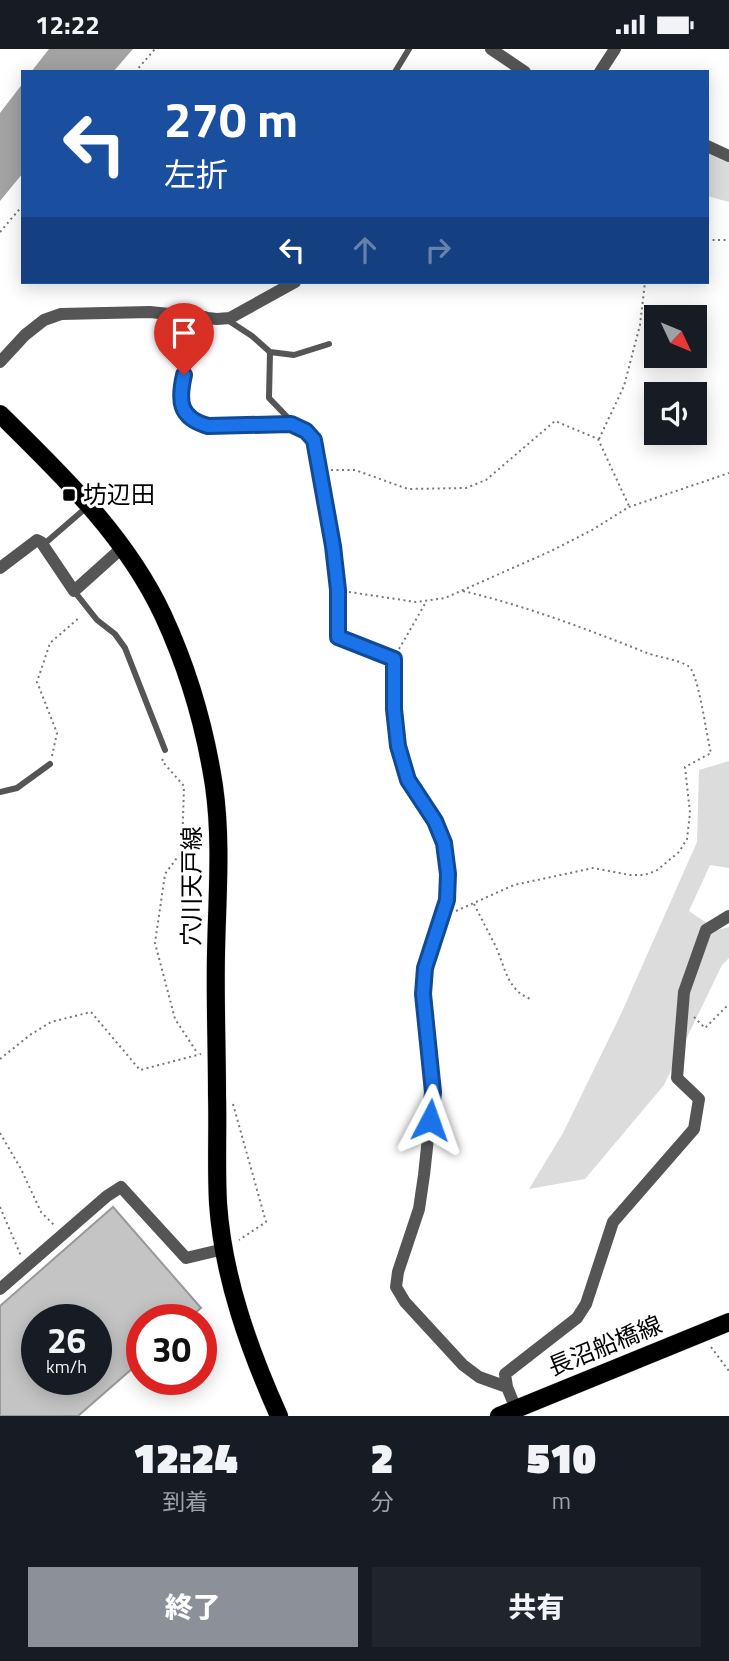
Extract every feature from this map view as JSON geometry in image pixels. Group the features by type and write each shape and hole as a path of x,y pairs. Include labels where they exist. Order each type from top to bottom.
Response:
{"main road":[{"name":"穴川天戸線","path":"0,414 89,506 123,547 162,613 178,650 199,715 211,765 219,848 216,960 218,1204 224,1249 244,1329 279,1416"},
{"name":"長沼船橋線","path":"499,1416 729,1322"}],"street":[{"path":"491,49 522,70"},
{"path":"601,70 615,49"},
{"path":"709,147 729,156"},
{"path":"0,362 25,335 44,320 61,314 150,312 224,319 291,284"},
{"path":"205,317 179,395 185,414 195,422 208,426 291,424 306,431 314,440 333,546 338,590 338,637 394,659 394,709 398,746 408,780 435,821 444,843 448,874 447,900 425,968 423,994 433,1092 424,1175 419,1209 398,1272 396,1287 405,1302 463,1364 478,1377 507,1387"},
{"path":"0,568 37,540 74,591 123,547"},
{"path":"516,1409 505,1374 577,1318 586,1304 613,1222 694,1129 699,1099 677,1078 684,992 706,930 729,916"},
{"path":"0,1289 107,1196 121,1187 186,1258 224,1249"}],"lane":[{"path":"396,70 409,49"},
{"path":"224,319 252,335 270,352 295,355 329,344"},
{"path":"270,352 269,398 296,427"},
{"path":"43,545 89,506"},
{"path":"74,591 97,619 115,633 125,648 165,750"},
{"path":"0,792 17,788 50,764"}],"path":[{"path":"137,70 155,49"},
{"path":"0,232 21,207"},
{"path":"709,240 729,240"},
{"path":"598,439 624,386 640,325 645,284"},
{"path":"319,470 355,470 408,489 466,488 486,480 555,421 598,439 629,507"},
{"path":"338,590 402,601 426,601 463,591 551,551 629,507 729,473"},
{"path":"441,918 514,885 593,868 644,876 656,871 679,852 687,839 690,813 685,767 711,753 695,681 691,668 685,663 664,660 582,628 496,599 463,591"},
{"path":"394,659 426,601"},
{"path":"50,764 57,733 37,682 50,643 89,609"},
{"path":"165,750 162,761 184,786 183,851 165,874 155,943 175,1019 199,1055"},
{"path":"473,903 496,947 504,966 504,974 515,989 531,999"},
{"path":"683,1007 705,1028 729,1004"},
{"path":"0,1059 51,1022 90,1012 141,1070 217,1050"},
{"path":"224,1249 266,1222 231,1099"},
{"path":"0,1133 41,1212 64,1234"},
{"path":"0,1207 26,1267"},
{"path":"702,1333 729,1371"}],"shaded area":[{"path":"49,49 133,49 115,70 33,70"},
{"path":"21,86 21,175 0,201 0,113"},
{"path":"709,150 729,155 729,202 709,197"},
{"path":"729,761 729,868 710,865 689,911 717,930 729,927 729,958 722,965 664,1085 585,1179 529,1189 563,1133 620,1016 697,842 699,770"}],"building":[{"path":"113,1207 198,1304 126,1304 126,1374 112,1386 112,1304 21,1304 21,1395 102,1395 78,1416 0,1416 0,1306"}],"place":[{"name":"坊辺田","path":"69,495"}],"route":[{"path":"184,375 179,395 185,414 195,422 208,426 291,424 306,431 314,440 333,546 338,590 338,637 394,659 394,709 398,746 408,780 435,821 444,843 448,874 447,900 425,968 423,994 433,1092 430,1120"}]}
